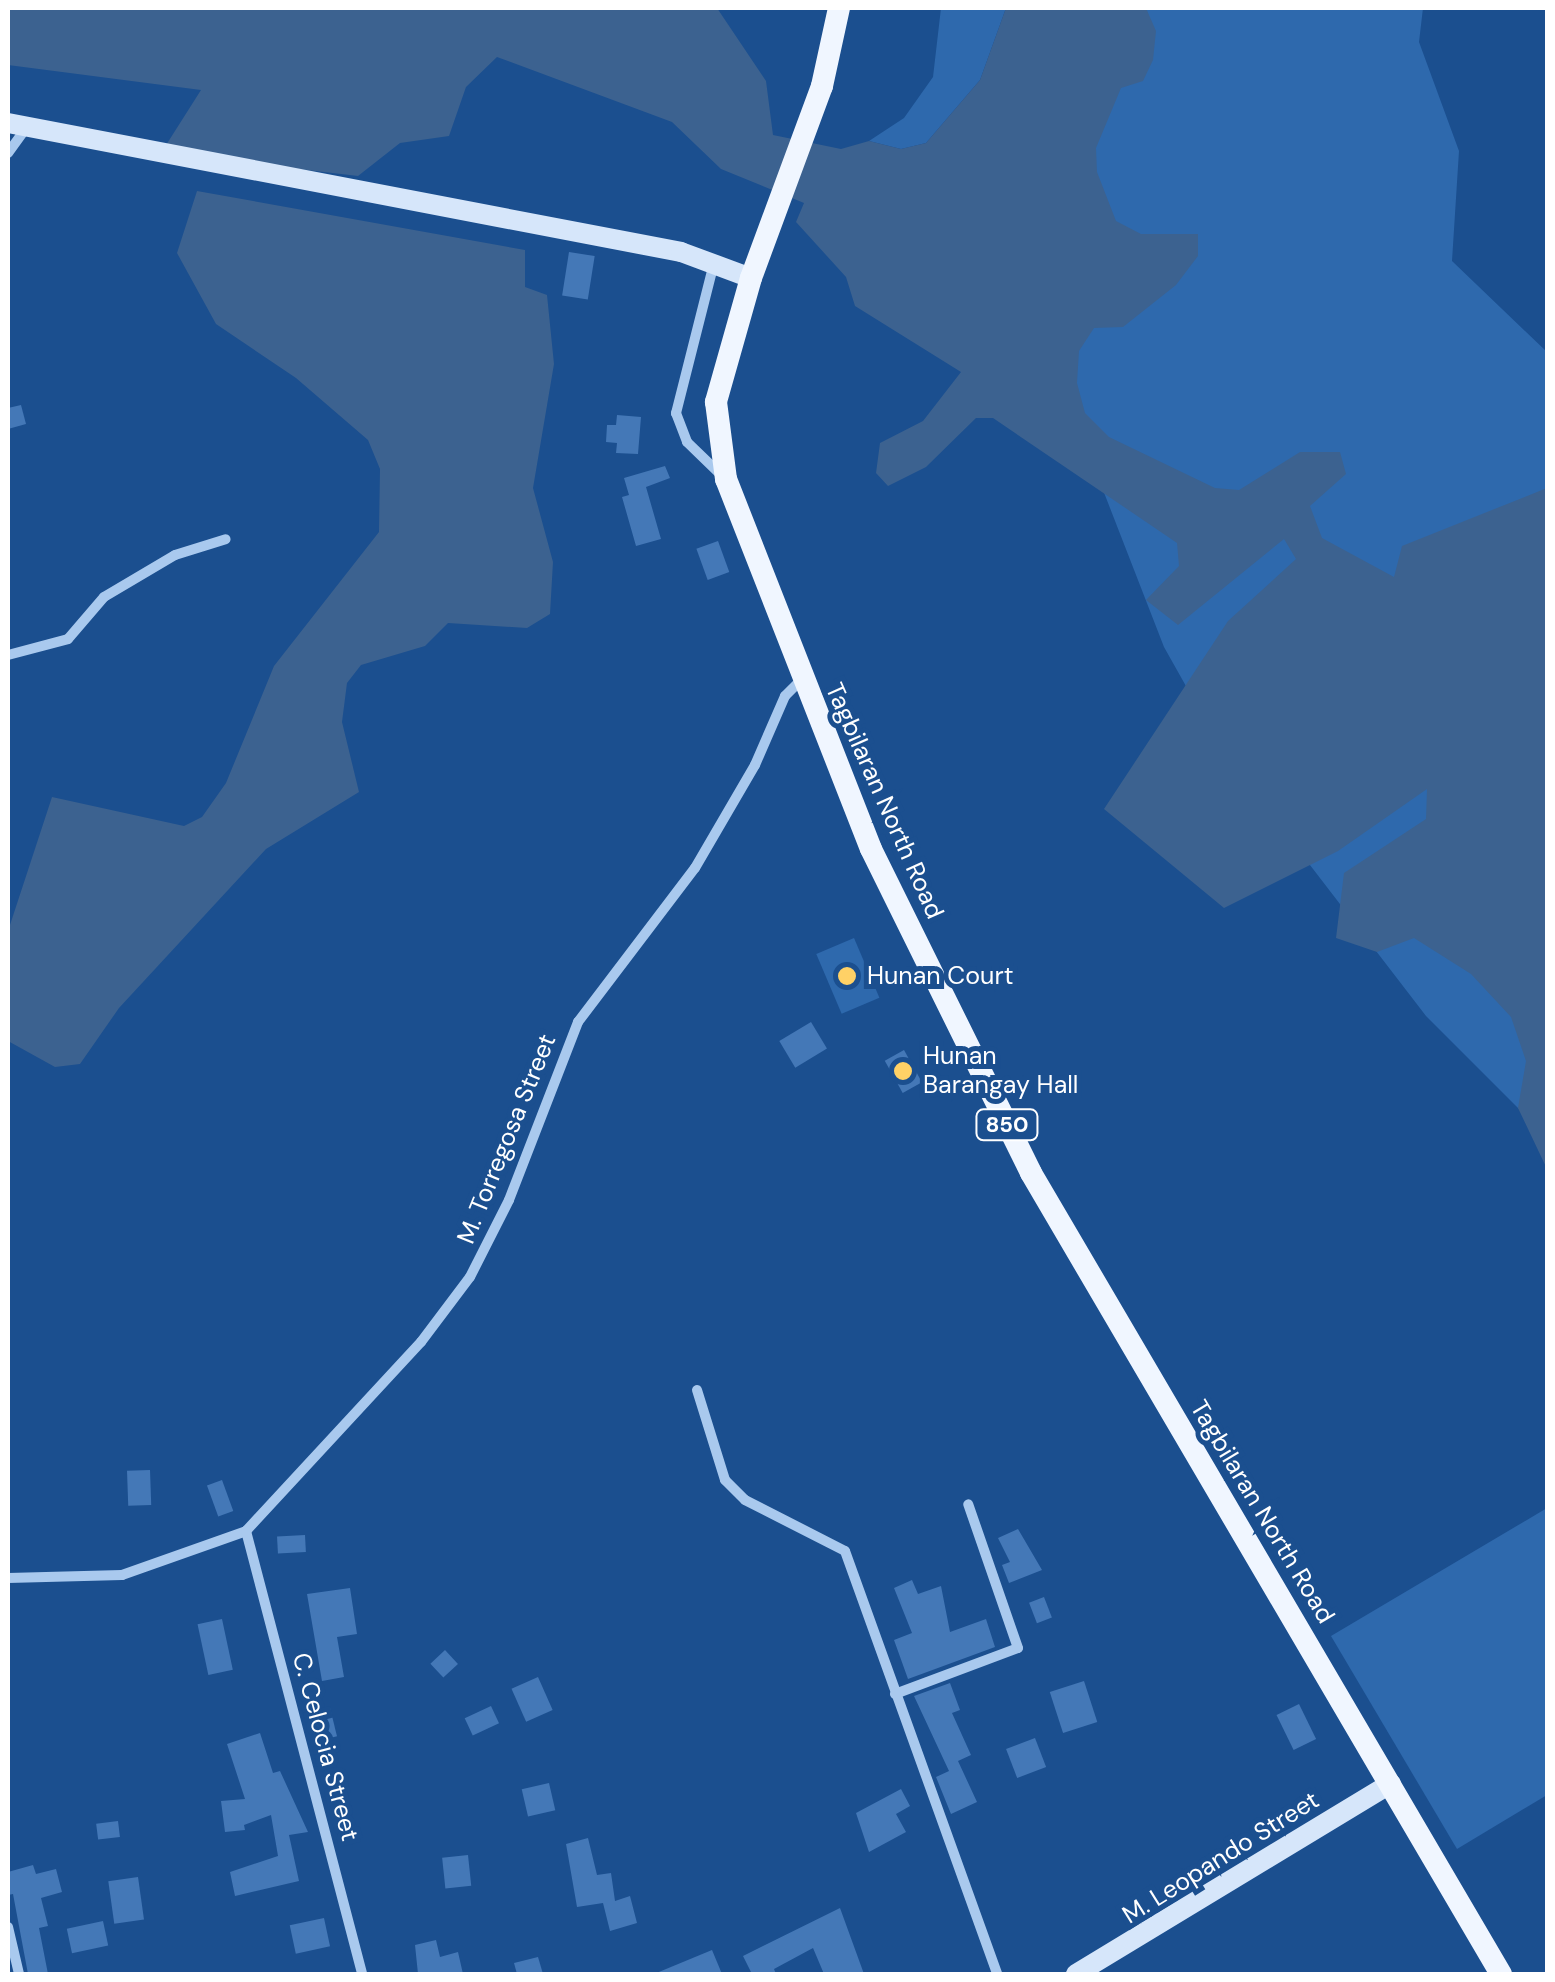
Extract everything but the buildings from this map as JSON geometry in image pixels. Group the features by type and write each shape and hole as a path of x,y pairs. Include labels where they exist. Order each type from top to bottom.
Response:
{"main road":[{"name":"Tagbilaran North Road","path":"839,8 809,124 751,278 716,402 726,479 801,680 872,849 1031,1173 1501,1974"}],"street":[{"path":"8,153 17,125 409,195 681,252 712,267 751,278"},
{"path":"712,267 676,412 688,442 726,479"},
{"path":"8,656 68,639 104,596 175,555 226,539"},
{"name":"M. Torregosa Street","path":"8,1578 122,1575 246,1532 421,1342 470,1276 509,1200 578,1022 696,868 755,765 785,696 801,680"},
{"path":"697,1390 725,1480 745,1500 844,1551 996,1974"},
{"path":"895,1694 1018,1648 968,1504"},
{"name":"C. Celocia Street","path":"246,1532 362,1974"},
{"name":"M. Leopando Street","path":"1076,1974 1391,1783"},
{"path":"8,1926 19,1974"}],"shaded area":[{"path":"8,8 717,8 766,81 773,135 841,149 869,141 901,149 926,143 980,80 1006,8 1146,8 1156,31 1153,60 1143,81 1121,88 1096,148 1097,172 1116,221 1141,234 1198,234 1198,256 1176,285 1123,327 1094,328 1079,351 1077,383 1085,413 1109,437 1215,488 1239,490 1300,452 1340,452 1346,474 1310,506 1322,538 1394,577 1402,546 1547,488 1547,1169 1518,1108 1526,1061 1511,1017 1471,974 1414,938 1377,952 1336,938 1344,873 1426,819 1427,789 1338,851 1224,908 1104,809 1228,621 1296,559 1284,539 1178,625 1146,600 1179,566 1177,543 993,418 976,418 926,467 888,486 876,473 880,443 923,421 961,372 855,306 846,277 796,222 804,203 721,169 672,122 497,57 466,87 449,136 400,143 358,176 161,153 201,90 8,65"},
{"path":"941,8 1006,8 980,80 926,143 901,149 869,141 904,118 933,77"},
{"path":"1106,8 1423,8 1419,42 1459,151 1452,261 1547,352 1547,1137 1426,1016 1223,752 1164,647 1096,472 1042,380 1067,192"},
{"path":"197,191 525,250 525,287 547,295 554,364 533,488 553,562 550,614 527,628 448,623 425,646 361,665 347,683 342,722 359,792 266,849 119,1008 80,1064 55,1067 8,1041 8,931 52,797 184,826 202,817 226,783 274,666 379,532 380,469 368,440 296,378 216,324 177,253"},
{"name":"Hunan Court","path":"854,938 879,998 842,1014 816,954"},
{"path":"1547,1508 1547,1795 1457,1849 1331,1636"}],"place":[{"name":"Hunan Court","path":"847,976"},
{"name":"Hunan Barangay Hall","path":"903,1071"}]}
